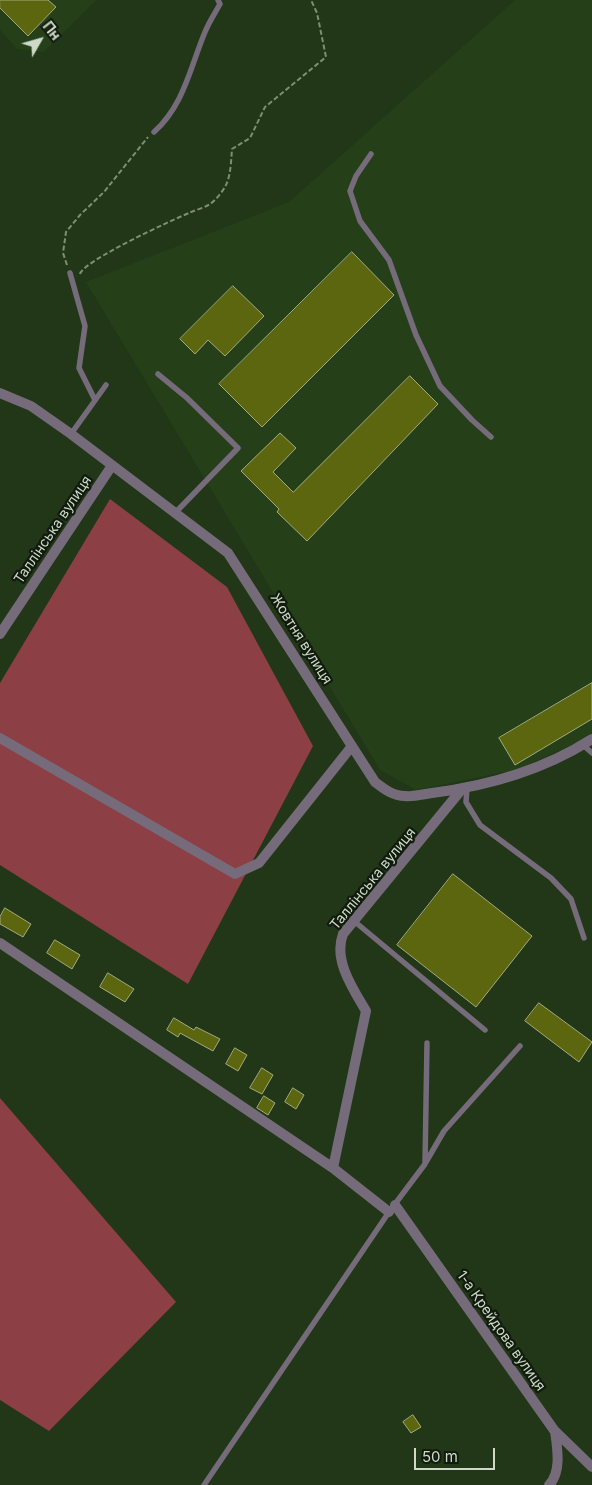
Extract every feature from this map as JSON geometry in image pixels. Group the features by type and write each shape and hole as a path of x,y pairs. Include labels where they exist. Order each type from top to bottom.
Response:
{"street":[{"name":"Жовтня вулиця","path":"0,393 31,406 71,434 111,467 228,553 375,782 387,792 405,796 465,788 544,764 568,754 592,739"},
{"name":"Таллінська вулиця","path":"0,634 111,467"},
{"path":"0,738 235,874 259,863 352,746"},
{"name":"Таллінська вулиця","path":"333,1168 366,1011 348,980 338,945 343,934 465,788"},
{"path":"0,943 392,1209"},
{"name":"1-а Крейдова вулиця","path":"392,1209 554,1430 592,1467"},
{"path":"549,1485 553,1481 557,1465 558,1448 554,1430"}],"lane":[{"path":"154,132 167,120 178,103 206,31 220,1"},
{"path":"371,154 356,176 350,191 360,221 389,260 416,335 440,386 491,437"},
{"path":"70,273 76,288 85,326 79,368 95,400"},
{"path":"158,374 186,396 238,448 175,514"},
{"path":"71,434 106,385"},
{"path":"583,745 592,753"},
{"path":"465,788 466,802 480,825 551,878 571,899 584,938"},
{"path":"354,921 485,1030"},
{"path":"425,1164 427,1043"},
{"path":"204,1485 392,1209 425,1164 444,1131 520,1046"}],"path":[{"path":"76,288 81,270 93,260 210,204 226,186 232,149 250,138 264,107 326,56 317,13 311,0"},
{"path":"70,273 63,253 66,232 80,215 104,192 131,156 154,132"}],"shaded area":[{"path":"0,0 96,0 44,52 17,49 0,30"},
{"path":"515,0 592,0 592,733 576,743 519,769 416,790 380,770 86,282 289,202"},
{"path":"110,499 227,587 313,746 188,984 0,865 0,683"},
{"path":"0,1098 176,1302 49,1431 0,1400"}],"building":[{"path":"0,0 48,0 56,7 28,36 0,8"},
{"path":"352,252 394,295 262,427 219,384"},
{"path":"233,286 264,316 225,356 208,340 195,354 180,339"},
{"path":"410,376 438,404 307,541 277,512 279,509 241,471 280,433 296,448 273,472 293,492"},
{"path":"592,683 592,719 515,765 499,738"},
{"path":"453,874 532,936 476,1007 397,945"},
{"path":"5,908 31,924 23,937 0,924 0,917"},
{"path":"55,940 80,955 72,969 47,953"},
{"path":"108,973 134,989 125,1002 100,987"},
{"path":"539,1003 592,1042 579,1062 525,1021"},
{"path":"174,1018 194,1030 196,1027 220,1039 213,1051 180,1033 178,1037 167,1030"},
{"path":"235,1048 247,1055 238,1071 226,1064"},
{"path":"262,1068 273,1075 262,1094 250,1088"},
{"path":"293,1088 304,1095 296,1109 285,1102"},
{"path":"264,1096 275,1103 268,1115 257,1108"},
{"path":"413,1415 421,1427 411,1433 403,1422"}]}
